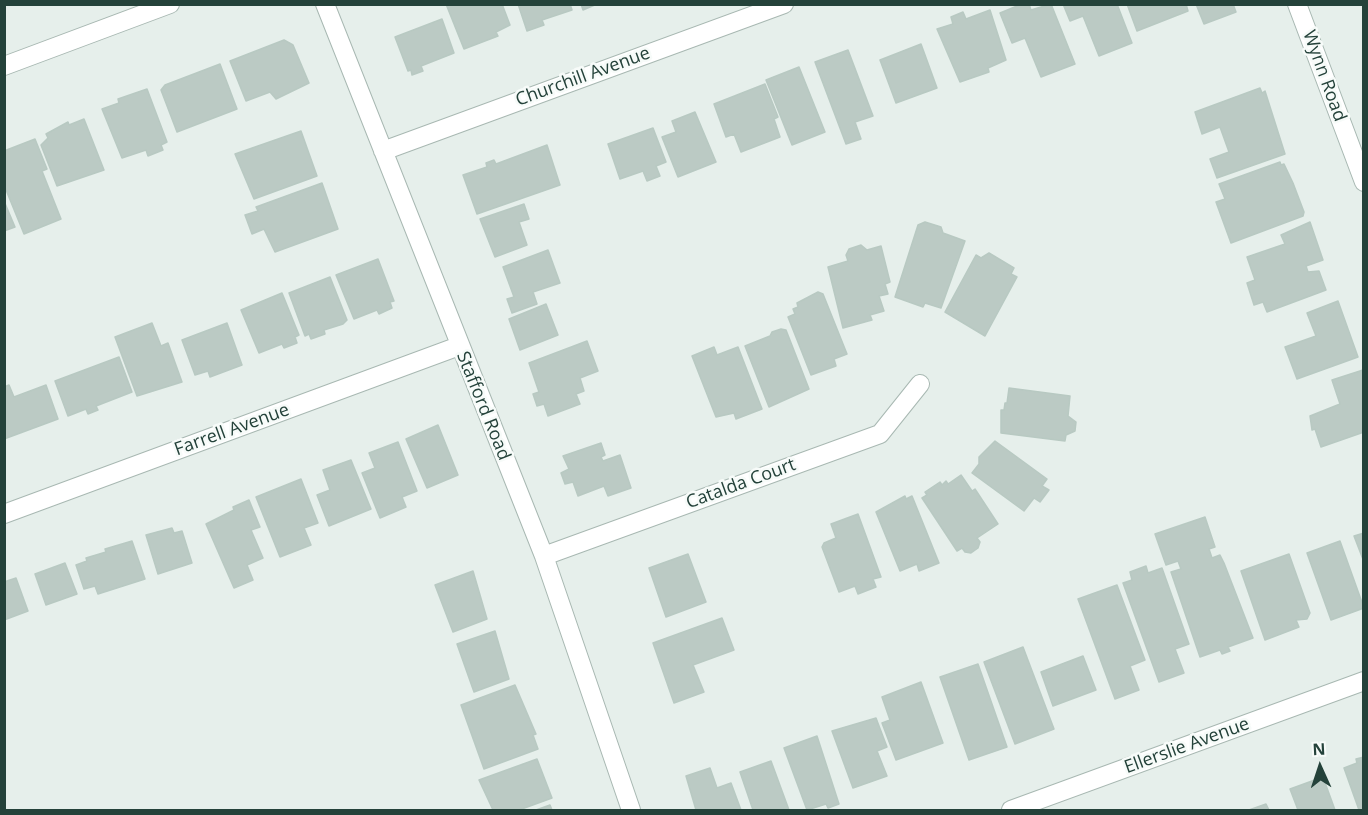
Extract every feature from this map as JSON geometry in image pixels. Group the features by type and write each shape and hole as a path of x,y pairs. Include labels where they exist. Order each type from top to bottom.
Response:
{"street":[{"path":"4,66 171,4"},
{"name":"Stafford Road","path":"325,4 544,556 631,810"},
{"name":"Churchill Avenue","path":"383,151 784,4"},
{"name":"Wynn Road","path":"1298,4 1364,182"},
{"name":"Farrell Avenue","path":"4,514 459,346"},
{"name":"Catalda Court","path":"544,556 880,434 920,384"},
{"name":"Ellerslie Avenue","path":"1011,810 1364,681"}],"building":[{"path":"446,4 502,4 510,25 496,32 498,36 464,49"},
{"path":"518,4 570,4 572,10 542,20 544,25 527,31"},
{"path":"581,4 597,4 583,10"},
{"path":"1022,4 1029,4 1031,10 1051,4 1075,64 1041,77 1025,38 1012,43 1000,13"},
{"path":"1063,4 1117,4 1132,43 1099,56 1083,16 1070,21"},
{"path":"1127,4 1186,4 1188,11 1137,31"},
{"path":"1196,4 1233,4 1236,12 1204,24"},
{"path":"990,10 1006,60 988,68 989,72 960,82 937,29 953,24 951,17 963,12 966,19"},
{"path":"442,19 454,53 421,66 423,71 412,75 411,70 408,71 395,37"},
{"path":"284,40 293,45 309,83 276,99 270,92 246,101 230,61"},
{"path":"921,44 937,88 896,103 880,60"},
{"path":"848,50 873,116 855,122 861,139 846,144 815,62"},
{"path":"220,64 237,109 177,132 161,90 165,85"},
{"path":"799,67 825,132 792,145 766,80"},
{"path":"765,84 778,117 774,119 780,137 741,152 734,134 726,137 714,104"},
{"path":"1260,88 1262,93 1265,91 1285,154 1217,178 1210,159 1229,152 1220,127 1202,134 1195,112"},
{"path":"147,89 167,142 161,145 163,150 148,156 146,150 122,158 102,109 119,103 118,99"},
{"path":"695,112 716,162 678,177 662,137 676,132 672,121"},
{"path":"84,119 104,170 57,186 41,145 48,138 46,134 68,122 69,125"},
{"path":"653,128 666,162 656,166 660,176 647,181 643,171 620,179 608,144"},
{"path":"301,131 317,176 254,199 235,154"},
{"path":"35,139 47,169 42,171 61,219 24,234 4,185 4,151"},
{"path":"547,145 560,185 477,214 463,175 487,167 486,163 494,160 496,164"},
{"path":"1280,162 1281,165 1284,164 1293,183 1304,212 1303,216 1231,243 1216,202 1225,199 1219,184"},
{"path":"322,183 338,229 275,252 264,229 252,234 245,215 258,211 256,207"},
{"path":"4,201 15,227 4,231"},
{"path":"524,204 529,219 519,222 527,245 495,257 480,219"},
{"path":"925,222 941,227 943,233 965,241 941,308 925,303 923,307 895,297 918,225"},
{"path":"1310,222 1323,260 1306,266 1308,272 1319,271 1326,290 1267,312 1263,302 1254,305 1247,283 1255,280 1247,257 1285,244 1281,235"},
{"path":"861,245 867,250 881,246 890,282 885,284 888,294 879,296 884,311 870,315 872,320 843,328 828,267 848,261 846,255 849,249"},
{"path":"548,250 560,283 533,292 537,304 512,313 507,299 514,297 503,267"},
{"path":"989,253 1014,268 1011,274 1017,277 985,336 945,312 976,255 981,258"},
{"path":"378,259 394,301 390,302 392,308 379,314 377,310 354,319 336,275"},
{"path":"330,277 347,320 343,324 324,330 325,334 311,339 309,334 305,336 289,293"},
{"path":"818,292 823,294 847,354 834,359 836,366 811,375 788,317 795,314 793,309 798,307 797,303"},
{"path":"282,293 299,335 295,337 297,343 284,348 282,344 259,353 241,310"},
{"path":"1338,301 1358,357 1297,379 1285,347 1316,336 1307,313"},
{"path":"546,304 558,335 520,350 509,319"},
{"path":"152,323 161,346 168,343 182,382 137,396 115,337"},
{"path":"227,323 242,365 210,377 208,371 195,375 182,340"},
{"path":"781,329 786,330 809,389 769,407 745,346"},
{"path":"587,341 598,371 580,378 584,391 576,394 580,404 548,416 544,404 537,406 533,394 539,392 529,363"},
{"path":"714,347 717,355 738,347 762,409 736,419 734,413 716,417 692,356"},
{"path":"119,357 132,392 96,406 98,410 88,414 86,409 68,416 55,381"},
{"path":"1363,370 1364,432 1321,447 1315,429 1312,430 1310,416 1340,404 1332,380"},
{"path":"9,385 14,397 46,385 58,419 4,439 4,387"},
{"path":"1009,388 1070,396 1068,416 1076,422 1075,431 1066,435 1065,441 1001,433 1001,410 1004,410 1005,403 1007,403"},
{"path":"438,425 458,475 427,488 406,439"},
{"path":"995,441 1047,479 1042,486 1049,490 1040,502 1034,498 1024,511 972,473 979,464 979,457"},
{"path":"398,442 417,491 402,497 406,507 380,518 362,473 375,468 369,453"},
{"path":"601,443 605,455 601,457 603,461 620,455 631,488 608,496 604,486 578,496 573,482 565,484 561,473 569,469 563,456"},
{"path":"351,460 371,509 329,526 317,495 330,490 323,470"},
{"path":"961,475 972,491 975,489 998,524 977,538 980,542 978,548 971,553 965,552 962,548 957,551 922,498 927,495 925,492 940,482 942,485 946,481 948,484"},
{"path":"301,479 318,523 304,528 311,545 280,557 256,497"},
{"path":"905,496 906,499 912,496 939,563 919,571 917,564 900,571 876,512"},
{"path":"249,500 260,527 251,530 263,558 247,565 253,580 234,588 206,524"},
{"path":"858,514 881,577 873,579 876,587 858,594 855,586 839,592 822,547 824,543 836,538 831,524"},
{"path":"1205,517 1215,547 1209,549 1212,558 1220,555 1253,638 1228,647 1230,651 1222,654 1220,650 1200,657 1171,572 1181,569 1178,561 1166,565 1155,534"},
{"path":"172,528 174,533 182,531 192,563 158,574 146,535"},
{"path":"1364,533 1364,562 1354,536"},
{"path":"132,541 145,579 98,594 95,586 84,589 76,565 87,561 86,558 106,552 105,549"},
{"path":"1340,541 1364,608 1331,620 1307,553"},
{"path":"688,554 706,602 666,617 649,568"},
{"path":"1289,554 1310,613 1307,619 1296,620 1299,627 1265,640 1241,571"},
{"path":"65,563 77,594 46,605 35,574"},
{"path":"1146,566 1148,573 1162,568 1189,644 1175,649 1184,673 1159,682 1123,583 1132,580 1130,572"},
{"path":"473,571 487,619 453,632 435,585"},
{"path":"16,578 28,611 4,620 4,582"},
{"path":"1117,585 1145,660 1130,666 1139,690 1115,699 1078,599"},
{"path":"722,618 734,650 693,665 704,692 674,703 653,643"},
{"path":"495,631 509,679 474,692 457,644"},
{"path":"1023,647 1054,729 1015,744 984,662"},
{"path":"1083,656 1096,690 1053,706 1041,672"},
{"path":"978,664 1007,747 969,760 940,677"},
{"path":"921,682 943,743 896,760 882,723 890,720 882,697"},
{"path":"515,685 536,734 533,735 538,749 484,769 461,705"},
{"path":"876,718 887,747 877,751 887,776 853,788 832,731"},
{"path":"817,736 839,804 828,808 826,804 807,810 784,748"},
{"path":"1364,757 1364,810 1359,810 1344,768 1357,763 1356,759"},
{"path":"537,759 552,798 519,810 493,810 479,780"},
{"path":"771,761 789,810 753,810 740,772"},
{"path":"710,768 717,788 731,783 741,810 696,810 686,776"},
{"path":"1323,777 1335,810 1298,810 1290,789"},
{"path":"1266,804 1269,810 1249,810"},
{"path":"550,805 552,810 536,810"}]}
